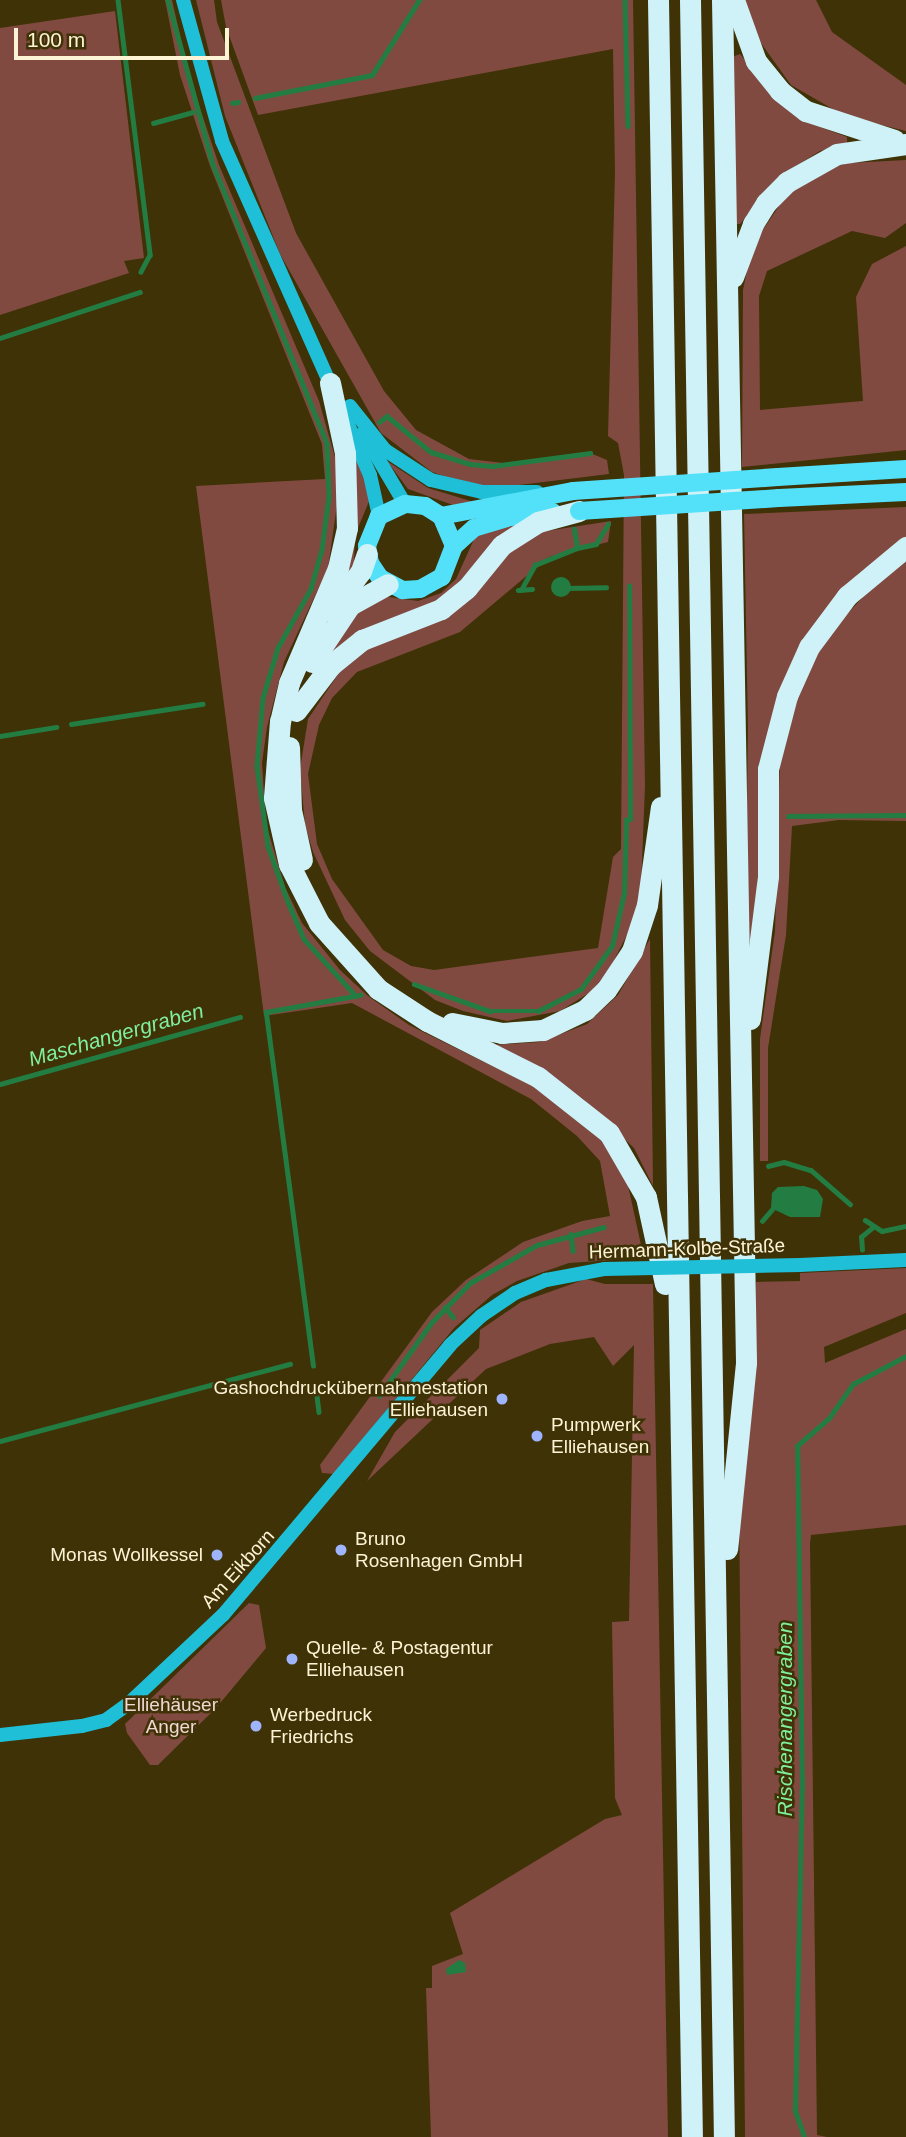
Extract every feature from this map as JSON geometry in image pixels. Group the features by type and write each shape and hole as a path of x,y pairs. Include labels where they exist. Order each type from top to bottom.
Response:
{"highway":[{"path":"658,0 677,1359 692,2137"},
{"path":"690,0 718,1624 724,2137"},
{"path":"718,1624 746,1376 722,0"},
{"path":"734,0 756,61 780,91 806,111 906,144"},
{"path":"726,306 739,252 766,202 787,182 837,154 906,144"},
{"path":"330,383 345,453 347,528 338,568 286,693 274,778 281,836 305,902 338,949 378,989 427,1021 538,1077 609,1133 636,1173 652,1216 677,1359"},
{"path":"296,711 331,666 362,640 441,609 467,588 502,545 576,501"},
{"path":"741,1076 765,911 768,769 776,731 796,672 826,623 868,576 906,547"},
{"path":"310,637 361,571 367,554"},
{"path":"388,584 350,605 336,621 310,667 296,711 288,758 293,822 302,860 332,923 367,966 409,1001 456,1025 502,1033 543,1030 563,1023 585,1010 621,971 647,905 670,757"}],"main road":[{"path":"441,516 778,477 906,469"},
{"path":"454,546 441,516 425,506 405,503 379,516 370,530 367,554 374,571 388,584 403,590 428,587 447,570 454,546 474,528 576,501 779,498 906,492"}],"street":[{"path":"183,0 222,141 370,475 379,516"},
{"path":"295,303 405,503"},
{"path":"350,406 385,450 431,480 482,492 576,501"},
{"name":"Hermann-Kolbe-Straße","path":"450,1345 515,1293 577,1271 906,1260"},
{"name":"Am Eikborn","path":"0,1735 82,1726 106,1720 127,1705 223,1615 450,1345"}],"green space":[{"path":"165,0 172,0 190,79 219,165 319,401 336,461 338,498 328,568 284,662 267,727 262,763 266,824 285,887 302,923 340,970 368,996 409,1025 545,1092 607,1144 626,1176 641,1245 642,1258 569,1263 517,1281 492,1295 454,1328 334,1474 322,1473 320,1465 432,1312 466,1280 523,1242 582,1221 610,1216 600,1161 577,1136 531,1099 352,1003 264,1016 196,486 325,479 322,444 210,166 180,75"},
{"path":"196,0 214,0 217,22 296,233 384,391 416,430 469,459 503,463 590,453 607,460 609,474 519,485 471,485 432,472 381,433 280,254 225,116"},
{"path":"221,0 633,0 645,786 641,888 634,921 607,974 589,993 560,1011 507,1021 463,1011 435,1000 370,951 345,920 313,852 305,825 300,769 308,719 345,664 540,532 611,521 608,542 549,557 460,632 357,672 332,698 319,725 308,774 317,844 332,879 383,950 411,966 434,970 598,948 613,857 621,849 624,475 618,443 608,436 615,173 613,49 258,115 226,27"},
{"path":"744,0 816,0 832,32 906,85 906,131 845,116 791,85 753,32"},
{"path":"115,11 144,258 124,261 129,273 0,315 0,28"},
{"path":"740,54 785,107 804,121 847,137 847,144 820,151 786,172 740,224 735,224 732,57"},
{"path":"906,160 906,223 885,238 852,231 767,271 759,296 760,410 863,401 856,297 872,264 906,246 906,450 742,467 743,290 752,246 785,197 825,169 848,163"},
{"path":"356,453 370,499 355,535 354,563 337,593"},
{"path":"387,461 428,488 477,503 453,505 408,489"},
{"path":"906,507 906,537 858,574 815,624 760,837 755,928 745,952 748,727 744,514"},
{"path":"517,523 446,595 330,655 346,619 381,596 418,601 441,593 456,579 475,537"},
{"path":"906,560 906,821 839,820 792,826 786,935 768,1048 768,1161 760,1161 760,1039 775,931 780,757 794,703 811,664 836,626 876,583"},
{"path":"650,939 653,1186 634,1148 582,1098 491,1045 540,1042 587,1024 618,995"},
{"path":"906,1268 906,1313 824,1347 825,1363 906,1329 906,1525 811,1535 810,1543 817,2135 827,2137 745,2137 739,1496 753,1378 756,1282 800,1281 800,1273"},
{"path":"586,1279 605,1284 653,1284 668,2137 431,2137 426,1988 432,1988 432,1966 463,1954 450,1913 605,1819 622,1815 615,1798 612,1622 629,1621 634,1345 613,1366 594,1337 550,1344 486,1369 367,1481 395,1432 479,1348 480,1330 521,1302"},
{"name":"Elliehäuser Anger","path":"249,1603 259,1605 266,1648 216,1708 158,1765 150,1765 127,1733 125,1724"}],"shaded area":[{"path":"557,577 565,577 571,587 565,597 557,597 551,591 551,583"},
{"path":"804,1186 817,1190 823,1199 820,1217 790,1217 771,1208 772,1193 778,1187"},
{"path":"459,1960 465,1963 466,1972 447,1975 446,1969"}],"waterway":[{"path":"118,0 150,255 141,272"},
{"path":"168,0 213,164 327,444 329,497 322,550 311,589 278,648 263,698 257,766 268,846 288,902 304,939 356,996"},
{"path":"255,98 372,75 419,0"},
{"path":"625,0 628,126"},
{"path":"232,103 238,102"},
{"path":"153,123 193,112"},
{"path":"0,338 140,292"},
{"path":"379,422 387,416 431,452 470,464 493,466 590,453"},
{"path":"577,548 596,544 608,524"},
{"path":"521,590 535,565 577,548 574,529"},
{"name":"Maschangergraben","path":"414,984 490,1011 538,1011 581,989 612,946 624,893 626,820 630,819 629,586"},
{"path":"567,588 606,587"},
{"path":"518,590 532,589"},
{"path":"71,724 202,704"},
{"path":"0,736 56,727"},
{"path":"788,816 906,815"},
{"path":"313,1366 266,1012 360,995"},
{"name":"Maschangergraben","path":"0,1084 240,1017"},
{"path":"768,1166 784,1162 811,1170 850,1204"},
{"path":"762,1221 774,1207"},
{"path":"865,1220 882,1231 906,1226"},
{"path":"379,1396 431,1323 470,1283 537,1245 604,1227"},
{"path":"862,1250 861,1237 873,1227"},
{"path":"571,1234 573,1251"},
{"path":"445,1307 453,1317"},
{"name":"Rischenangergraben","path":"804,2137 795,2111 802,1790 797,1446 829,1418 853,1384 906,1356"},
{"path":"0,1441 290,1364"},
{"path":"317,1396 319,1412"}],"place":[{"name":"Gashochdruckübernahmestation Elliehausen","path":"502,1399"},
{"name":"Pumpwerk Elliehausen","path":"537,1436"},
{"name":"Bruno Rosenhagen GmbH","path":"341,1550"},
{"name":"Monas Wollkessel","path":"217,1555"},
{"name":"Quelle- & Postagentur Elliehausen","path":"292,1659"},
{"name":"Werbedruck Friedrichs","path":"256,1726"}]}
